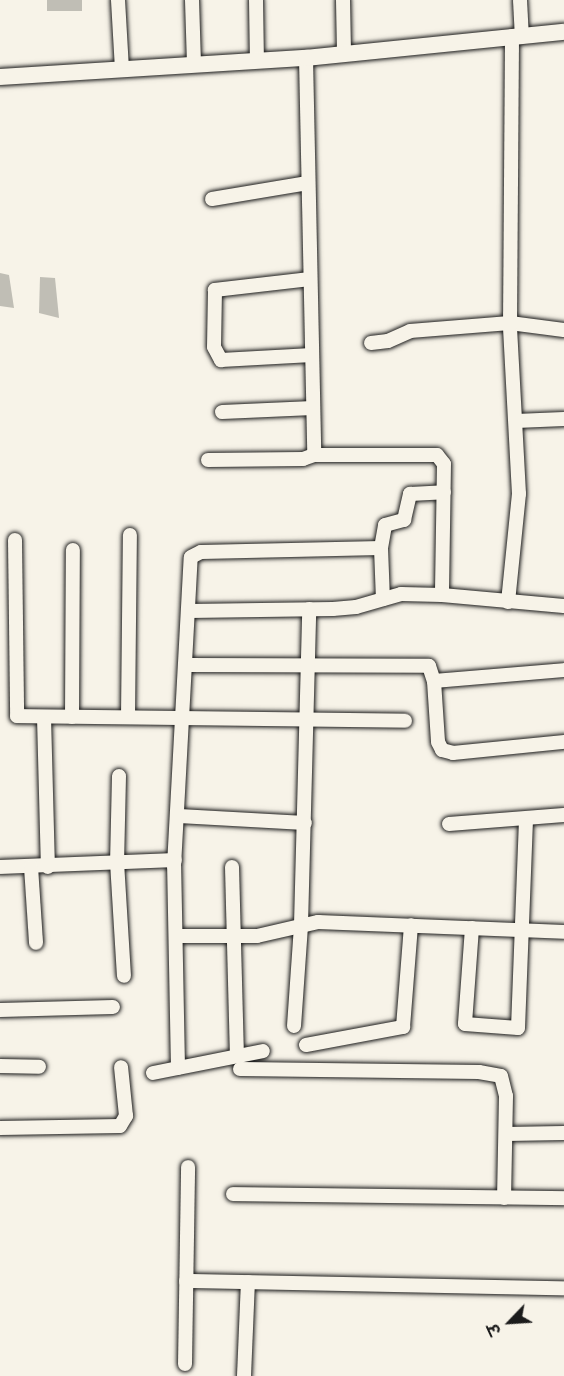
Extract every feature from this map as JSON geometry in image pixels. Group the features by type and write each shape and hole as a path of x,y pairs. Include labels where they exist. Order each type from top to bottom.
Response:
{"street":[{"path":"118,0 122,69"},
{"path":"192,0 194,65"},
{"path":"256,0 257,61"},
{"path":"343,0 344,54"},
{"path":"508,602 518,520 516,421 510,323 517,35 520,0"},
{"path":"0,77 306,58 564,32"},
{"path":"306,58 314,455"},
{"path":"212,199 308,183"},
{"path":"310,279 215,290 213,337 215,353 221,360 312,354"},
{"path":"371,343 416,330 510,323 564,330"},
{"path":"222,412 313,408"},
{"path":"516,421 564,419"},
{"path":"208,460 303,459 314,455 430,453 444,464 442,595"},
{"path":"383,599 381,548 385,525 404,520 410,494 444,492"},
{"path":"128,717 130,535"},
{"path":"15,540 14,710 19,717 405,721"},
{"path":"178,1068 178,936 175,860 191,560 196,553 381,548"},
{"path":"72,717 73,550"},
{"path":"189,611 357,607 401,594 442,595 564,606"},
{"path":"294,1026 305,823 309,609"},
{"path":"187,665 429,666 434,681 438,742 442,750 453,753 564,742"},
{"path":"434,681 564,670"},
{"path":"44,717 48,867"},
{"path":"119,776 117,862 124,976"},
{"path":"449,824 564,815"},
{"path":"179,816 305,823"},
{"path":"472,928 465,1024 514,1029 520,1025 526,819"},
{"path":"0,867 48,867 175,860"},
{"path":"31,867 36,944"},
{"path":"232,867 232,936 239,1063"},
{"path":"178,936 270,934 301,925 411,925 564,932"},
{"path":"306,1045 403,1027 411,925"},
{"path":"0,1010 113,1007"},
{"path":"239,1063 263,1051"},
{"path":"153,1072 239,1063 479,1072 501,1076 506,1096 504,1198"},
{"path":"0,1066 39,1066"},
{"path":"0,1128 120,1126 126,1116 121,1067"},
{"path":"506,1134 564,1132"},
{"path":"185,1364 188,1167"},
{"path":"233,1194 564,1198"},
{"path":"186,1281 564,1288"},
{"path":"244,1376 249,1282"}],"building":[{"path":"47,0 82,0 82,11 47,11"},
{"path":"0,273 9,275 14,308 0,306"},
{"path":"40,277 55,278 59,318 39,313"}]}
